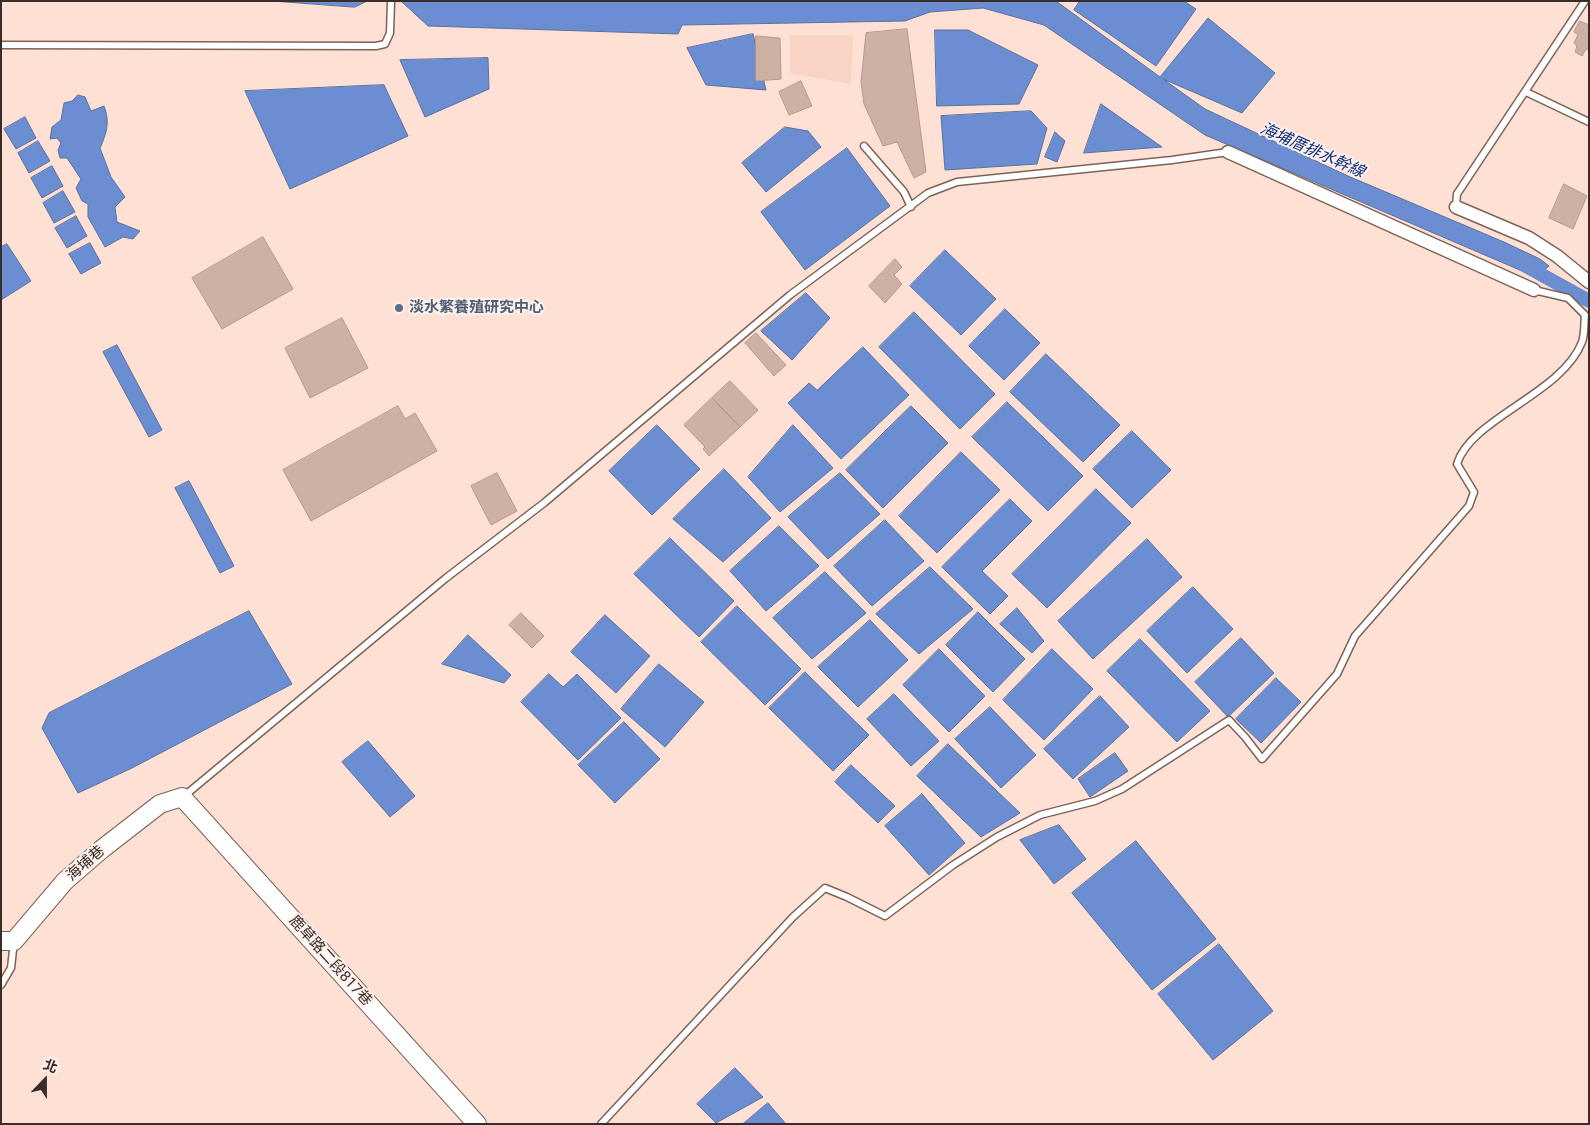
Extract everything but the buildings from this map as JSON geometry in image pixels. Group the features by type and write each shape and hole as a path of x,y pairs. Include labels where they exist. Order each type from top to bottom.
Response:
{"street":[{"path":"1228,152 1534,290"},
{"path":"1456,207 1529,238 1557,256 1589,282"},
{"name":"海埔巷","path":"7,941 65,881 132,824 160,804 182,798"},
{"name":"鹿草路二段817巷","path":"182,798 477,1124"}],"lane":[{"path":"1,45 376,46 385,44 390,33 391,1"},
{"path":"1456,207 1457,194 1585,1"},
{"path":"1526,92 1589,122"},
{"path":"864,146 904,192 911,207"},
{"path":"182,798 446,578 544,503 790,295 928,193 958,182 1172,160 1228,152"},
{"path":"601,1124 793,917 825,888 885,916 953,864 997,837 1040,815 1095,801 1122,789 1229,720 1245,736 1262,759 1336,674 1354,636 1469,506 1474,492 1457,464 1461,452 1477,435 1534,395 1566,365 1583,341 1585,315 1568,298 1534,290"},
{"path":"1,985 11,968 7,941"}],"shaded area":[{"path":"790,35 853,35 851,84 790,73"}],"water":[{"path":"272,1 367,1 355,7"},
{"path":"379,1 1056,1 1160,77 1208,18 1275,73 1242,113 1163,79 1205,109 1348,176 1504,242 1540,259 1549,266 1536,277 1205,135 1044,25 983,8 930,12 905,21 682,25 678,34 428,26 402,2"},
{"path":"1080,1 1184,1 1196,9 1156,66 1074,10"},
{"path":"935,30 968,30 1038,65 1019,104 937,106"},
{"path":"753,34 766,90 706,85 687,48"},
{"path":"488,58 489,89 425,117 400,60"},
{"path":"384,85 408,136 290,189 245,91"},
{"path":"78,95 85,97 91,111 104,106 107,127 100,148 111,177 125,197 115,207 117,222 140,231 133,239 123,237 105,247 88,217 88,204 82,201 76,188 81,179 67,158 60,158 58,150 61,143 57,138 50,139 52,127 61,120 64,103 72,101"},
{"path":"1101,104 1162,147 1084,153"},
{"path":"1031,111 1047,128 1037,164 945,170 941,116"},
{"path":"25,117 36,138 16,149 4,129"},
{"path":"785,127 808,131 821,147 766,192 742,163"},
{"path":"1055,132 1065,141 1057,162 1045,157"},
{"path":"38,141 50,161 29,173 18,153"},
{"path":"847,148 890,206 805,270 761,212"},
{"path":"52,166 63,186 42,198 31,178"},
{"path":"63,191 75,212 54,223 43,203"},
{"path":"76,216 87,236 67,248 55,228"},
{"path":"90,243 101,263 81,274 69,254"},
{"path":"7,244 31,281 1,300 1,247"},
{"path":"945,250 996,299 961,335 910,286"},
{"path":"806,293 830,318 792,360 761,331"},
{"path":"1005,309 1040,343 1004,380 969,346"},
{"path":"914,312 995,394 960,429 879,347"},
{"path":"117,345 162,430 149,437 103,352"},
{"path":"863,347 909,395 841,459 788,403 809,383 817,390"},
{"path":"1046,354 1120,425 1083,462 1010,392"},
{"path":"1007,402 1083,476 1048,511 972,437"},
{"path":"911,406 948,443 883,508 846,470"},
{"path":"657,425 700,469 652,515 609,471"},
{"path":"793,425 833,468 780,512 748,477"},
{"path":"1132,431 1171,470 1132,508 1093,469"},
{"path":"961,452 1000,490 937,553 899,516"},
{"path":"724,469 771,518 723,562 673,519"},
{"path":"840,473 880,514 828,559 788,517"},
{"path":"189,481 234,566 220,573 175,488"},
{"path":"1096,489 1131,523 1047,608 1012,574"},
{"path":"1010,499 1032,521 982,571 1008,596 990,614 942,567"},
{"path":"885,520 924,561 872,606 834,566"},
{"path":"779,526 819,566 766,611 730,571"},
{"path":"670,538 734,601 699,637 634,574"},
{"path":"1147,539 1182,577 1093,659 1058,621"},
{"path":"930,567 973,609 919,654 876,614"},
{"path":"825,572 866,613 812,659 773,618"},
{"path":"1193,587 1233,629 1187,673 1147,631"},
{"path":"737,606 801,669 765,705 701,642"},
{"path":"1017,608 1044,641 1032,653 1000,624"},
{"path":"249,611 292,684 132,768 78,793 42,728 49,713"},
{"path":"978,612 1025,659 993,692 946,645"},
{"path":"605,615 650,656 616,693 571,652"},
{"path":"870,620 908,660 858,707 818,667"},
{"path":"468,635 511,675 504,683 442,664"},
{"path":"1241,638 1274,673 1228,717 1195,682"},
{"path":"1140,639 1210,711 1177,742 1107,671"},
{"path":"939,649 985,696 949,732 903,685"},
{"path":"1052,649 1093,689 1044,740 1003,700"},
{"path":"659,664 704,702 665,747 621,709"},
{"path":"805,672 869,735 833,771 769,708"},
{"path":"549,674 563,687 577,674 621,718 578,760 521,702"},
{"path":"1276,678 1301,702 1261,743 1236,719"},
{"path":"894,694 939,741 911,766 867,719"},
{"path":"1100,696 1129,727 1073,779 1044,749"},
{"path":"990,707 1036,755 1001,788 955,739"},
{"path":"624,722 660,759 615,803 578,765"},
{"path":"368,741 415,796 390,817 342,762"},
{"path":"948,744 1020,813 981,837 917,776"},
{"path":"1115,753 1128,771 1090,797 1078,779"},
{"path":"851,765 895,806 878,823 835,782"},
{"path":"922,794 965,843 929,875 885,826"},
{"path":"1059,825 1086,859 1054,884 1020,840"},
{"path":"1136,841 1216,939 1152,990 1072,893"},
{"path":"1219,944 1273,1011 1213,1060 1158,994"},
{"path":"735,1068 763,1097 716,1123 697,1104"},
{"path":"768,1103 786,1124 743,1124"}],"waterway":[{"name":"海埔厝排水幹線","path":"1524,265 1589,301"}],"place":[{"name":"淡水繁養殖研究中心","path":"399,308"}]}
